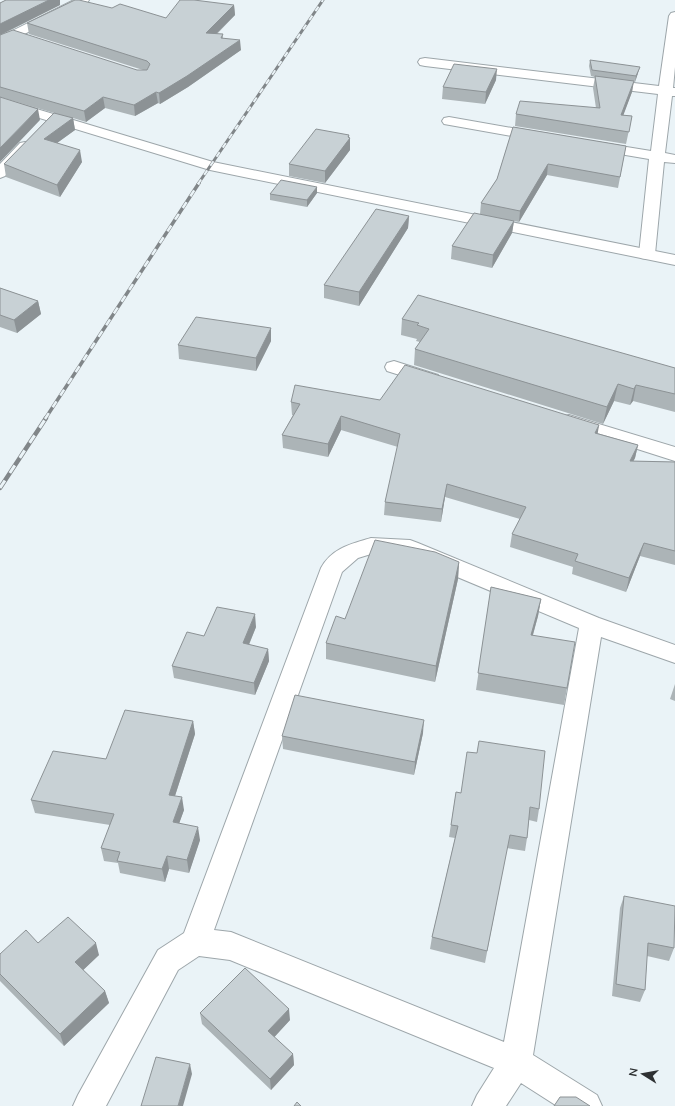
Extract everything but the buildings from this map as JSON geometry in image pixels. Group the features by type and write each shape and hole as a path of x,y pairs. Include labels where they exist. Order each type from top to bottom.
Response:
{"street":[{"path":"0,42 83,0"},
{"path":"647,254 657,157 670,91 675,16"},
{"path":"15,35 30,40"},
{"path":"425,62 670,91"},
{"path":"0,102 43,127 210,166 675,260"},
{"path":"449,121 557,140"},
{"path":"0,173 43,127"},
{"path":"580,143 675,159"},
{"path":"394,367 447,384"},
{"path":"553,416 675,454"},
{"path":"89,1106 168,960 195,942 332,568 350,552 371,546 410,548 590,624 675,654"},
{"path":"488,1106 516,1062 590,624"},
{"path":"195,942 231,946 516,1062 586,1106"}],"railway":[{"path":"198,184 323,0"},
{"path":"45,419 199,183"},
{"path":"0,488 46,418"}]}
